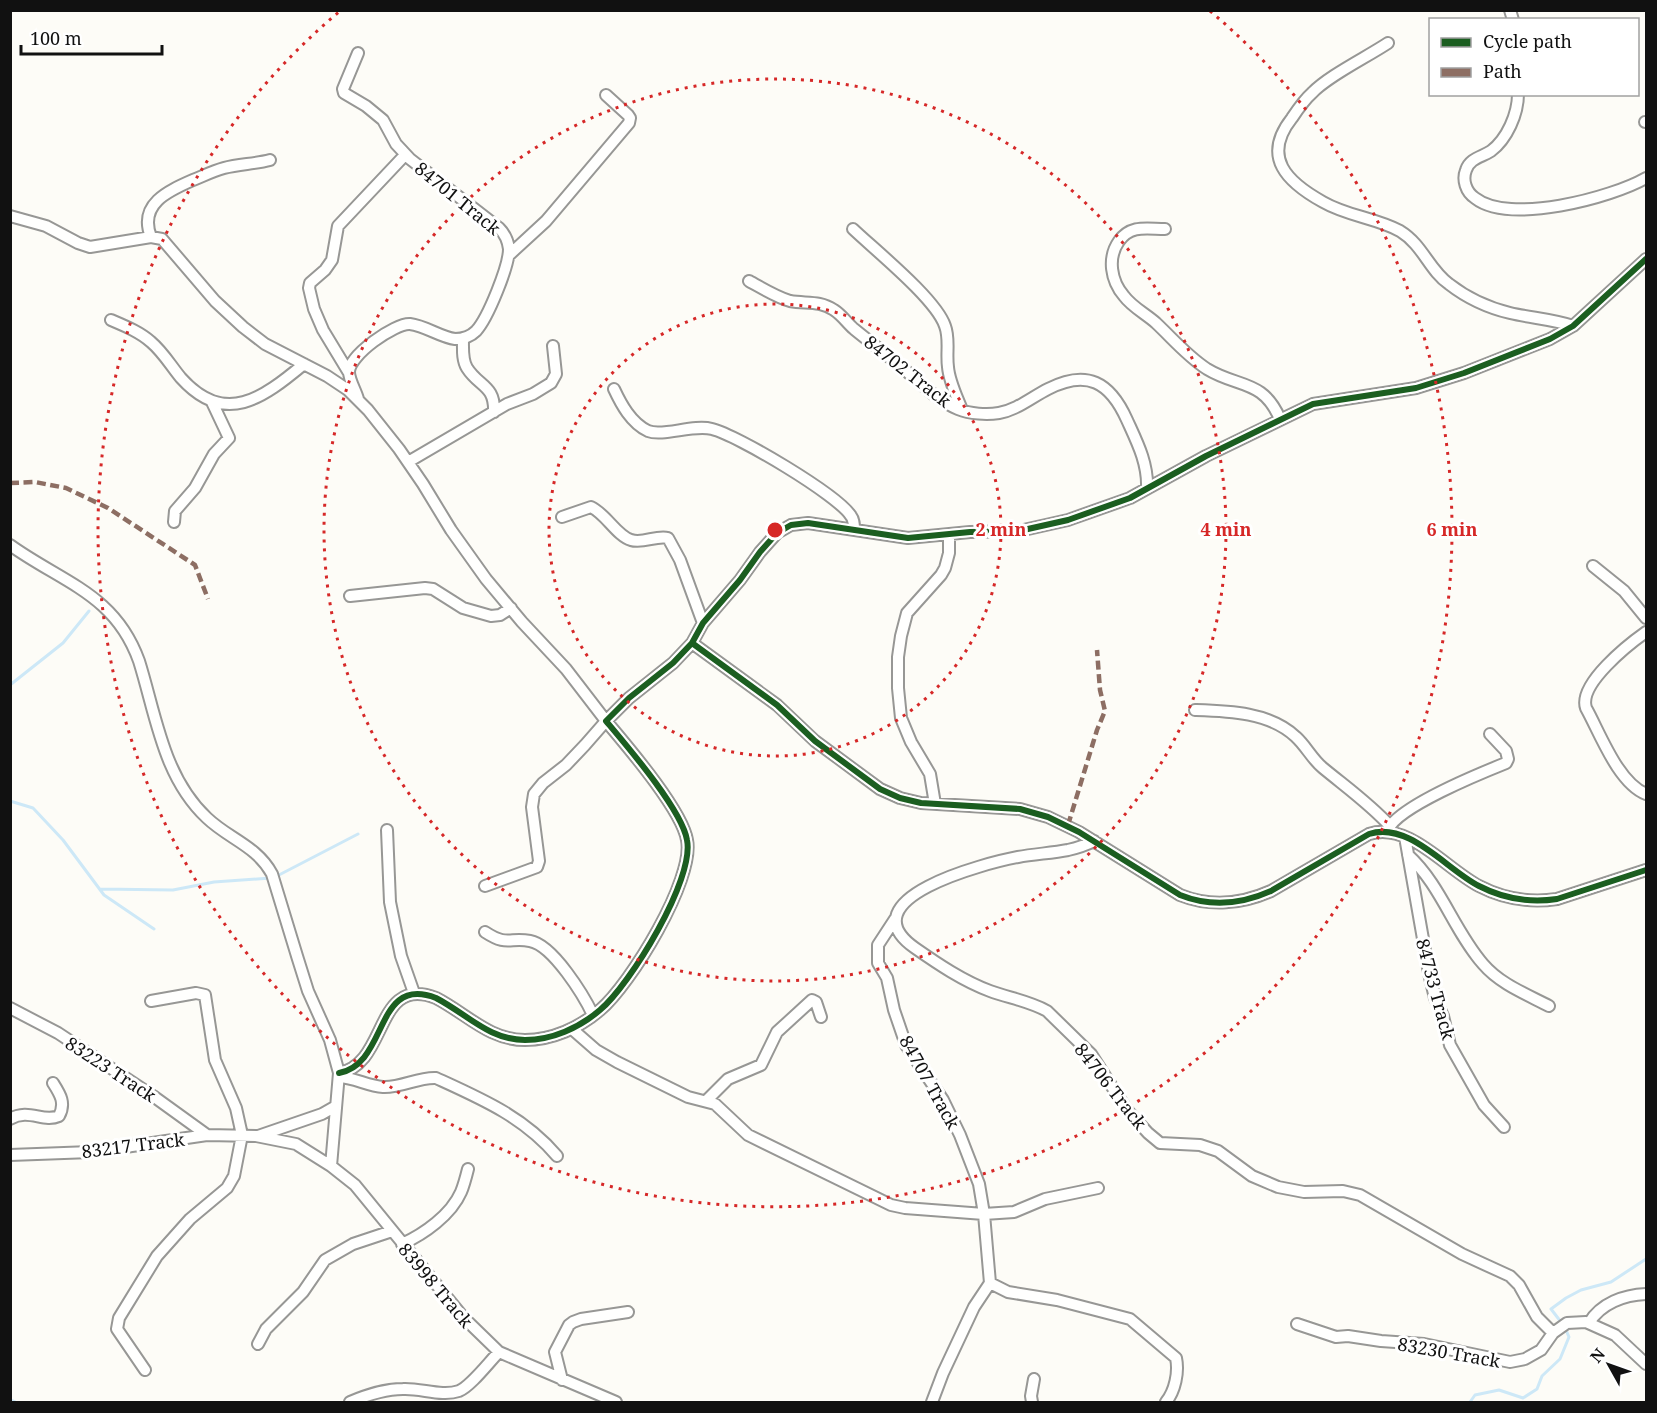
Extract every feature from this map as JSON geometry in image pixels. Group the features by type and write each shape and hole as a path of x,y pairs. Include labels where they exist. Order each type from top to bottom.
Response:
{"street":[{"path":"1388,44 1321,86 1306,99 1284,127 1277,147 1278,158 1284,173 1323,202 1401,232 1418,246 1440,277 1469,297 1500,311 1573,326"},
{"name":"84701 Track","path":"357,53 343,89 344,93 366,106 383,120 405,155 499,228 507,238 509,255 499,286 484,320 477,330 463,339"},
{"path":"509,255 546,221 629,123 630,117 606,95"},
{"path":"1518,96 1516,110 1503,138 1490,151 1470,162 1466,168 1464,176 1466,189 1478,201 1507,210 1548,208 1616,192 1647,178"},
{"path":"358,399 349,373 323,330 314,309 309,288 332,260 338,226 405,155"},
{"path":"151,237 148,229 148,216 156,202 167,192 220,169 270,160"},
{"path":"10,216 46,226 90,247 151,237 162,239 215,301 243,327 265,344 327,376 358,399 408,462 451,530 511,608 553,653 680,819 686,835 688,850 687,861 675,895 643,954 619,990 593,1015 572,1029 538,1038 507,1039 493,1034 436,998 425,994 405,995 395,1004 369,1050 357,1066 339,1075"},
{"path":"1165,229 1137,228 1120,239 1115,247 1111,266 1119,289 1126,299 1149,317 1192,359 1220,375 1261,393 1272,403 1280,419"},
{"path":"853,229 926,298 939,315 945,325 947,336 948,368 962,410"},
{"path":"485,886 537,867 539,861 532,807 534,794 543,783 566,765 629,698 674,663 692,644 703,623 740,580 760,552 783,528 808,523 908,538 1019,531 1046,527 1113,505 1280,419 1322,401 1416,388 1450,378 1550,339 1573,326 1647,259"},
{"name":"84702 Track","path":"749,281 780,298 815,303 834,310 918,381 952,406 962,410 983,414 999,413 1020,405 1061,383 1078,380 1097,384 1111,391 1122,407 1143,458 1148,476 1147,489"},
{"path":"111,320 130,328 152,342 181,378 205,399 212,402 235,404 250,401 283,381 304,364"},
{"path":"349,373 358,355 385,333 403,325 418,326 446,338 463,339 465,365 491,393 494,412"},
{"path":"408,462 456,432 507,404 533,394 554,380 556,369 553,346"},
{"path":"614,389 624,408 643,428 654,432 710,428 738,440 832,498 850,514 854,529"},
{"path":"174,522 175,511 195,488 214,454 229,438 212,402"},
{"path":"562,517 588,506 600,512 628,540 668,538 680,560 703,623"},
{"path":"935,804 930,774 911,742 901,718 898,657 907,613 945,568 949,553 949,534"},
{"path":"10,545 95,598 111,612 124,630 139,661 171,770 207,819 254,851 268,865 308,991 330,1040 339,1075 331,1166"},
{"path":"1593,566 1617,584 1647,618"},
{"path":"350,596 424,588 433,589 463,608 491,616 500,615 511,608"},
{"path":"1647,632 1610,663 1591,685 1586,693 1585,704 1610,756 1636,788 1647,794"},
{"path":"692,644 750,684 777,705 826,750 880,789 912,802 1031,811 1068,825 1180,895 1204,902 1223,903 1262,895 1369,834 1389,828 1397,819 1438,793 1506,763 1508,759 1506,751 1490,734"},
{"path":"1195,710 1243,713 1287,730 1296,736 1320,766 1372,807 1389,828 1431,851 1477,885 1499,895 1522,900 1544,901 1647,870"},
{"path":"387,830 390,902 401,956 414,993"},
{"name":"84733 Track","path":"1405,837 1418,921 1432,989 1443,1016 1450,1045 1484,1105 1504,1127"},
{"name":"84707 Track","path":"990,1283 984,1214 976,1174 943,1100 916,1064 906,1045 894,1010 887,978 878,963 878,945 895,920 899,907 944,879 1000,861 1068,850 1094,842"},
{"path":"1408,854 1445,901 1470,946 1484,965 1497,978 1549,1006"},
{"name":"84706 Track","path":"895,920 904,939 940,965 990,991 1039,1006 1047,1011 1091,1054 1127,1110 1160,1143 1200,1145 1218,1151 1252,1176 1278,1187 1304,1192 1343,1191 1360,1196 1462,1254 1510,1276 1519,1285 1537,1317 1553,1333"},
{"path":"485,932 501,940 531,941 541,947 577,984 593,1015"},
{"path":"145,1370 117,1329 119,1318 157,1256 180,1228 230,1183 242,1135 236,1108 214,1056 205,995 196,993 151,1002"},
{"path":"706,1101 728,1079 761,1065 777,1032 812,1000 816,1002 821,1017"},
{"name":"83223 Track","path":"10,1008 58,1034 153,1096 207,1135"},
{"path":"572,1029 590,1046 610,1058 688,1097 706,1101 720,1108 748,1136 891,1205 905,1209 984,1214 1014,1212 1045,1199 1098,1188"},
{"path":"339,1075 382,1087 436,1078 508,1113 541,1138 557,1156"},
{"path":"10,1119 23,1114 53,1118 59,1116 63,1106 62,1099 53,1083"},
{"name":"83217 Track","path":"256,1136 322,1114 336,1106"},
{"name":"83217 Track","path":"10,1155 91,1152 207,1135 242,1135 296,1144 331,1166"},
{"name":"83998 Track","path":"331,1166 363,1193 392,1232 463,1317 499,1352 616,1402"},
{"path":"402,1244 428,1231 454,1203 462,1190 468,1169"},
{"path":"258,1344 266,1329 303,1293 319,1267 330,1255 353,1244 392,1232"},
{"path":"932,1402 974,1307 990,1283 1008,1292 1068,1303 1123,1317 1135,1323 1176,1358 1174,1389 1166,1402"},
{"path":"1647,1294 1626,1297 1602,1308 1589,1323 1615,1335 1647,1364"},
{"path":"562,1380 555,1352 570,1323 580,1319 628,1312"},
{"name":"83230 Track","path":"1297,1324 1336,1337 1348,1336 1424,1344 1510,1362 1525,1359 1541,1350 1553,1333 1567,1323 1589,1323"},
{"path":"350,1402 377,1392 404,1389 458,1391 468,1384 499,1352"},
{"path":"1032,1402 1034,1378"}],"waterway":[{"path":"10,685 63,643 89,611"},
{"path":"10,801 33,808 63,840 104,895 154,929"},
{"path":"277,876 358,834"},
{"path":"100,889 173,890 214,882 271,878"},
{"path":"1561,1322 1551,1309 1581,1290 1611,1282 1646,1259"},
{"path":"1470,1402 1475,1395 1499,1390 1523,1398 1537,1389 1542,1376 1560,1359 1569,1337 1566,1330"},
{"path":"10,1400 15,1402"}],"marked path":[{"path":"10,483 35,482 66,488 108,508 195,565 208,599"},
{"path":"1068,825 1105,711 1100,690 1097,650"}],"cycle path":[{"path":"692,643 703,623 740,580 760,552 777,533 791,525 808,523 908,538 970,532 1019,531 1068,520 1130,498 1206,456 1313,404 1416,388 1464,373 1550,339 1573,326 1646,259"},
{"path":"339,1073 355,1066 367,1054 391,1009 402,998 416,994 436,998 500,1036 525,1040 545,1038 574,1027 600,1010 613,997 643,956 671,904 687,857 687,840 683,827 665,796 606,721 629,698 673,663 692,643 777,705 815,741 880,789 900,798 921,803 1020,809 1048,817 1079,832 1180,895 1191,899 1214,902 1249,899 1271,891 1369,834 1384,832 1399,834 1413,841 1479,886 1517,899 1557,899 1646,870"}]}
